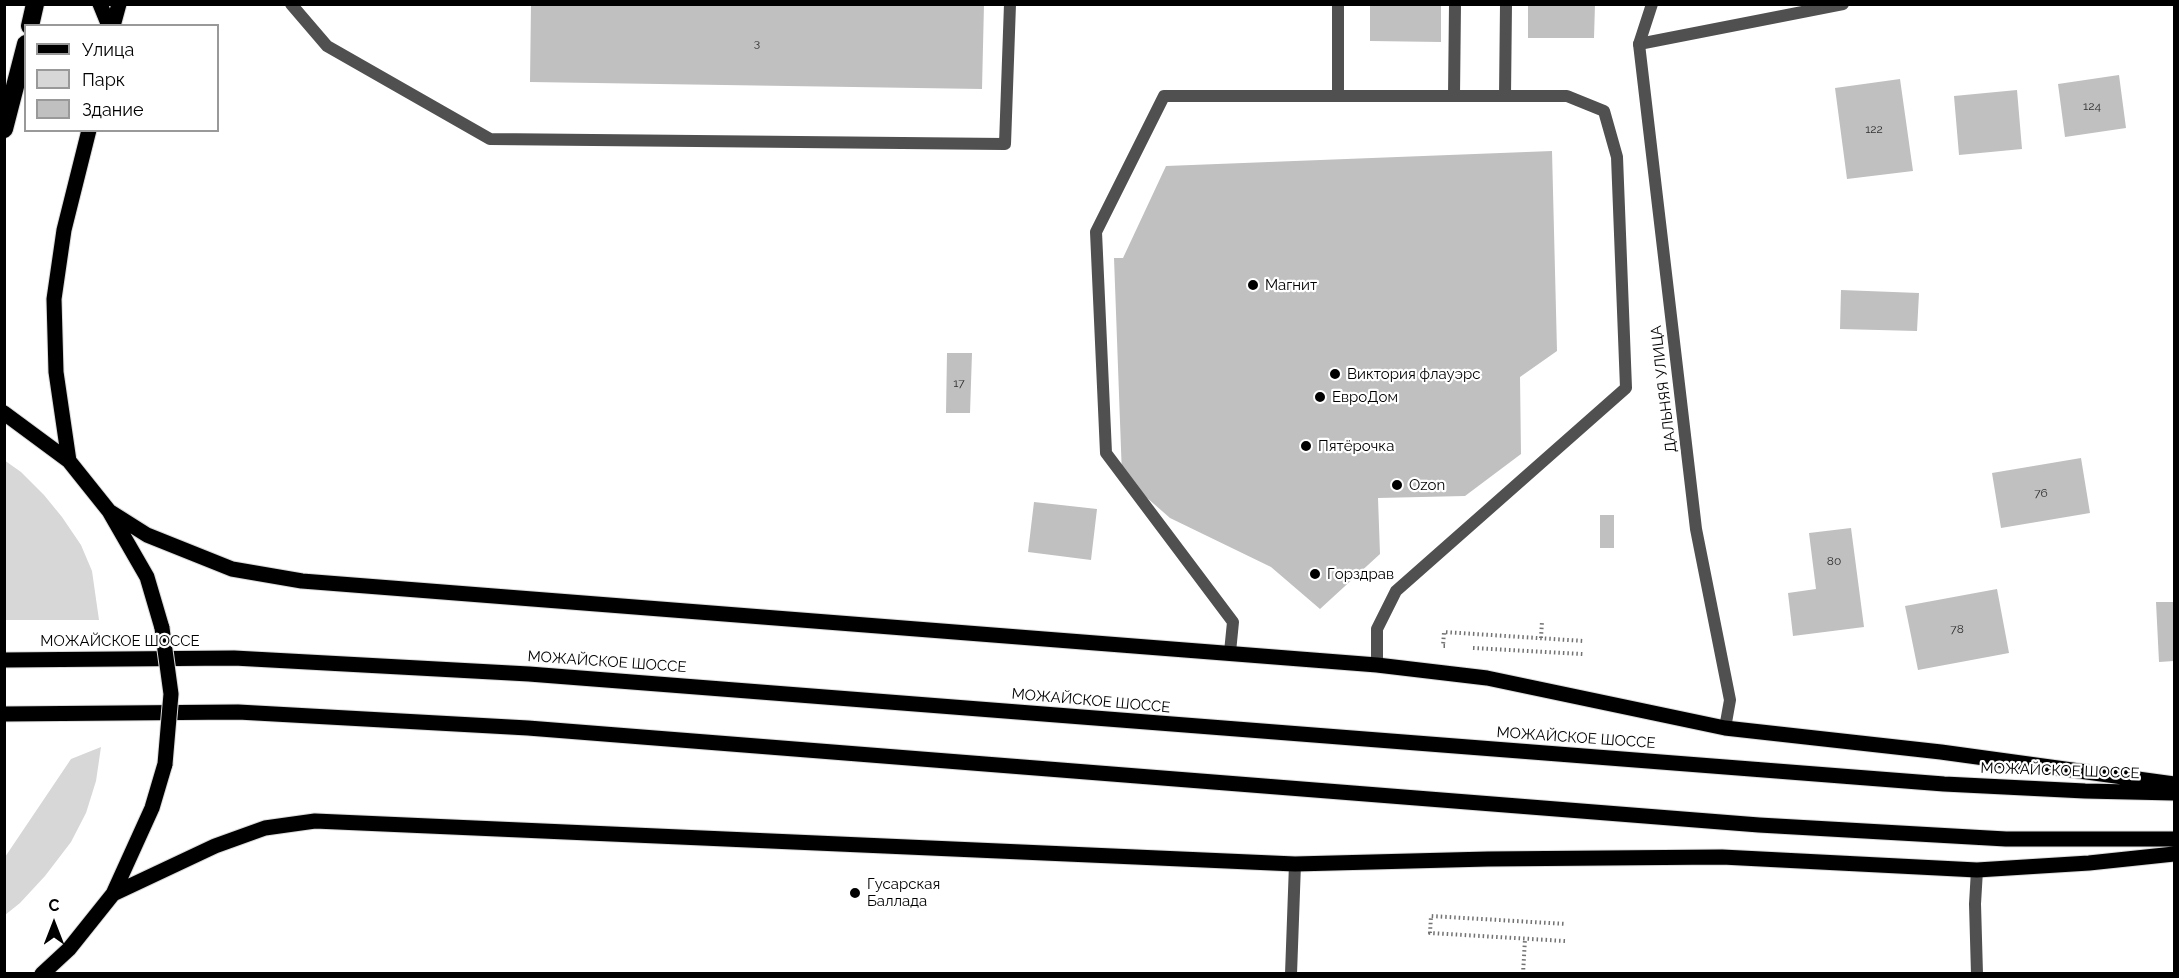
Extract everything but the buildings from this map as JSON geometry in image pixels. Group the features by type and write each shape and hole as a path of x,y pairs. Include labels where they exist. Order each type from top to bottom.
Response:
{"highway":[{"path":"30,24 35,4"},
{"path":"4,129 24,52"}],"main road":[{"path":"100,4 110,24"},
{"path":"112,24 119,4"},
{"path":"69,461 56,372 54,299 64,230 88,132"},
{"path":"4,413 69,461 109,511 147,577 162,628 171,694 165,764 152,808 113,894 69,949 42,974"},
{"path":"109,511 147,535 232,569 303,581 1377,665 1487,678 1725,728 1941,752 2175,784"},
{"name":"МОЖАЙСКОЕ ШОССЕ","path":"4,660 234,658 529,674 1944,784 2175,793"},
{"path":"4,714 238,712 516,727 1759,825 2006,839 2175,839"},
{"path":"113,894 215,846 255,831 315,821 1295,864 1488,859 1722,857 1977,870 2089,863 2175,854"}],"street":[{"path":"291,4 327,46 490,139 1005,144 1010,4"},
{"path":"1338,4 1338,96"},
{"path":"1454,96 1455,4"},
{"path":"1505,96 1506,4"},
{"path":"1652,4 1639,44 1843,4"},
{"name":"ДАЛЬНЯЯ УЛИЦА","path":"1639,44 1696,529 1730,700 1725,728"},
{"path":"1230,652 1233,622 1106,453 1096,232 1164,96 1568,96 1604,111 1617,157 1626,388 1396,591 1377,629 1377,665"},
{"path":"1291,974 1295,864"},
{"path":"1977,870 1975,904 1977,974"}],"path":[{"path":"1541,638 1542,621"},
{"path":"1454,646 1443,646 1444,632 1584,641"},
{"path":"1466,647 1583,654"},
{"path":"1565,942 1430,933 1431,916 1566,924"},
{"path":"1523,974 1525,939"}],"green space":[{"path":"4,460 21,472 44,495 81,545 92,571 99,620 5,620"},
{"path":"101,747 96,781 86,813 71,842 45,876 20,903 5,915 5,857 71,759"}],"place":[{"name":"Магнит","path":"1253,285"},
{"name":"Виктория флауэрс","path":"1335,374"},
{"name":"ЕвроДом","path":"1320,397"},
{"name":"Пятёрочка","path":"1306,446"},
{"name":"Ozon","path":"1397,485"},
{"name":"Горздрав","path":"1315,574"},
{"name":"Гусарская Баллада","path":"855,893"}]}
